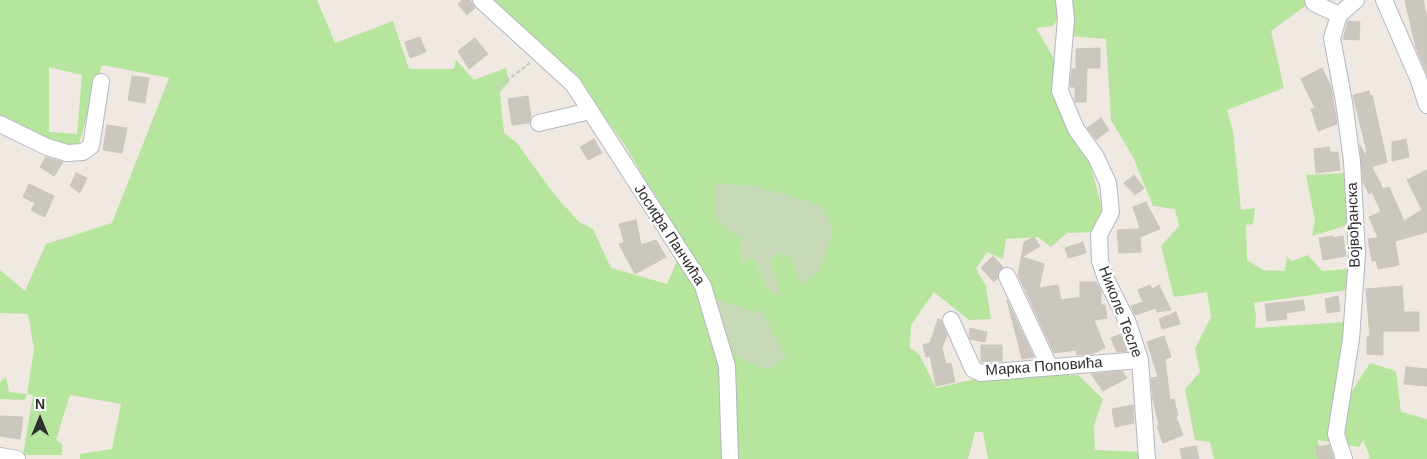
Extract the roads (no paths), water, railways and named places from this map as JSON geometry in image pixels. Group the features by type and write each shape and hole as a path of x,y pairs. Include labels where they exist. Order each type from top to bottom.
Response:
{"street":[{"name":"Јосифа Панчића","path":"481,0 573,84 703,286 727,366 730,459"},
{"name":"Николе Тесле","path":"1064,0 1066,19 1060,91 1076,128 1096,157 1108,183 1111,212 1099,236 1100,261 1106,279 1128,323 1140,360 1147,459"},
{"path":"1313,0 1314,3 1339,15 1356,0"},
{"path":"1384,0 1418,78 1427,105"},
{"name":"Војвођанска","path":"1339,15 1332,38 1344,102 1352,161 1357,254 1351,339 1336,434 1344,459"},
{"path":"0,124 47,147 67,153 82,152 91,146 101,82"},
{"path":"539,123 590,111"},
{"path":"1008,276 1049,366"},
{"name":"Марка Поповића","path":"951,320 973,369 982,373 1140,360"},
{"path":"0,456 17,459"}]}
